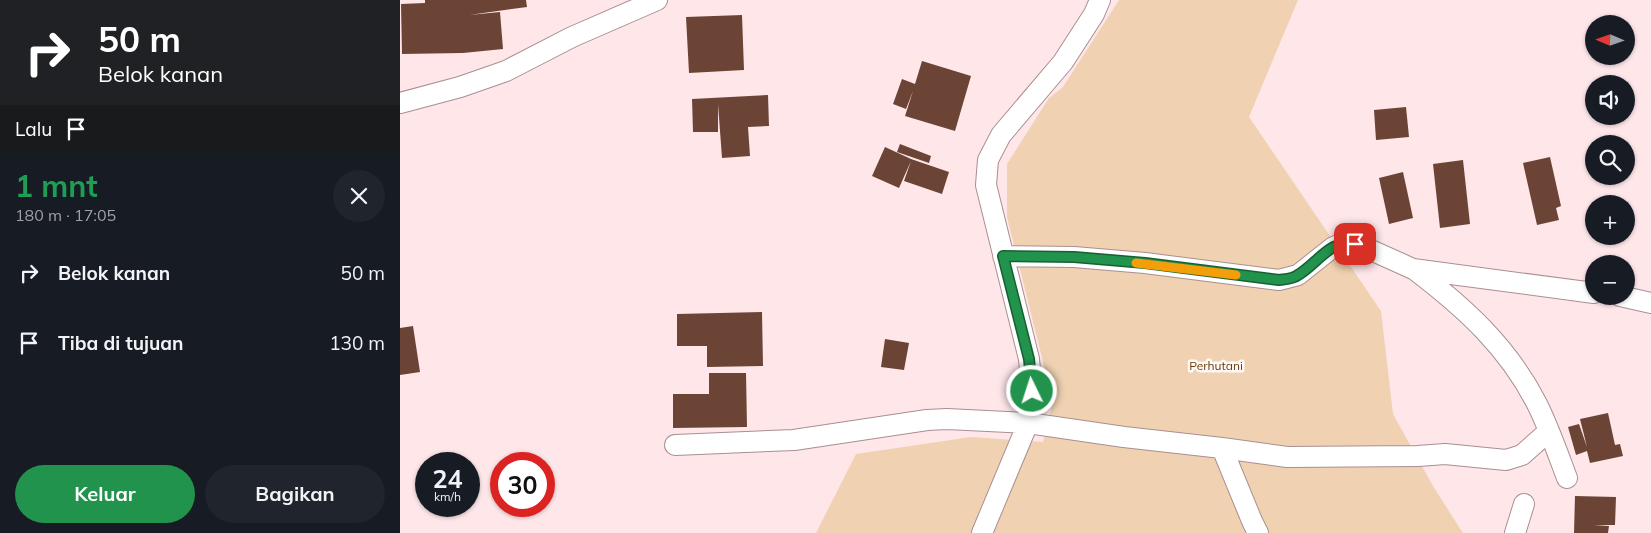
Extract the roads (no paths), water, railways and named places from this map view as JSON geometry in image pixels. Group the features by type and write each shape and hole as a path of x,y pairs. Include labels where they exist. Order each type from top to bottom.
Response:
{"street":[{"path":"400,103 506,71 572,37 657,0"},
{"path":"982,533 996,495 1028,423 1032,391 1031,370 986,185 988,160 1000,135 1062,62 1094,14 1100,0"},
{"path":"1003,256 1074,257 1145,263 1279,280 1289,279 1298,275 1332,248 1346,243 1362,246 1413,268 1454,299 1490,335 1537,405 1567,478"},
{"path":"1413,268 1585,292"},
{"path":"1635,299 1651,303"},
{"path":"675,445 794,440 927,420 948,420 1028,423 1286,458 1445,454 1506,460 1522,454 1548,431"},
{"path":"1222,448 1258,533"},
{"path":"1515,533 1524,504"}],"park label":[{"name":"Perhutani","path":"1216,366"}]}
